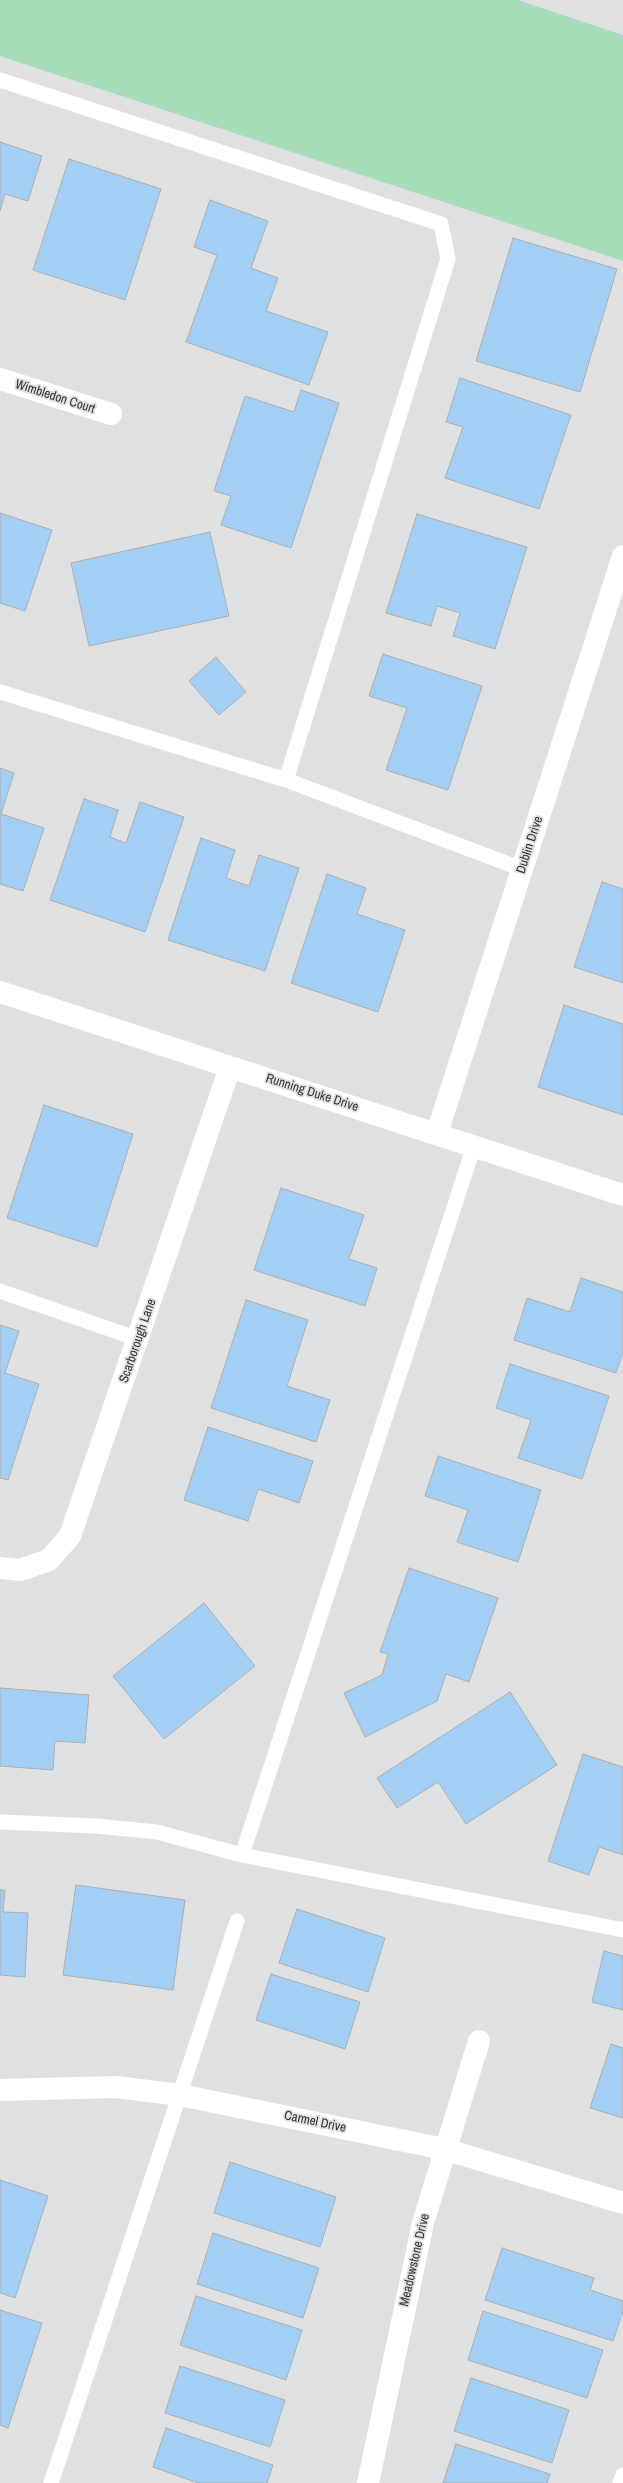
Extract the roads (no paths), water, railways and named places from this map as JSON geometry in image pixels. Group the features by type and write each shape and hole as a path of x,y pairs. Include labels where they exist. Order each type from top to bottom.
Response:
{"street":[{"name":"Wimbledon Court","path":"0,379 111,414"},
{"name":"Dublin Drive","path":"437,1133 622,562"},
{"name":"Running Duke Drive","path":"0,992 437,1133 623,1195"},
{"name":"Scarborough Lane","path":"0,1568 20,1570 50,1560 70,1536 230,1067"},
{"name":"Meadowstone Drive","path":"368,2483 423,2223 444,2149 479,2041"},
{"name":"Carmel Drive","path":"0,2090 116,2087 180,2095 444,2149 623,2203"}],"lane":[{"path":"0,80 441,224 448,260 286,780"},
{"path":"0,692 286,780 522,869"},
{"path":"242,1855 474,1146"},
{"path":"0,1291 138,1339"},
{"path":"0,1822 88,1825 157,1832 242,1855 623,1930"},
{"path":"51,2483 237,1921"},
{"path":"620,2483 623,2475"}]}
